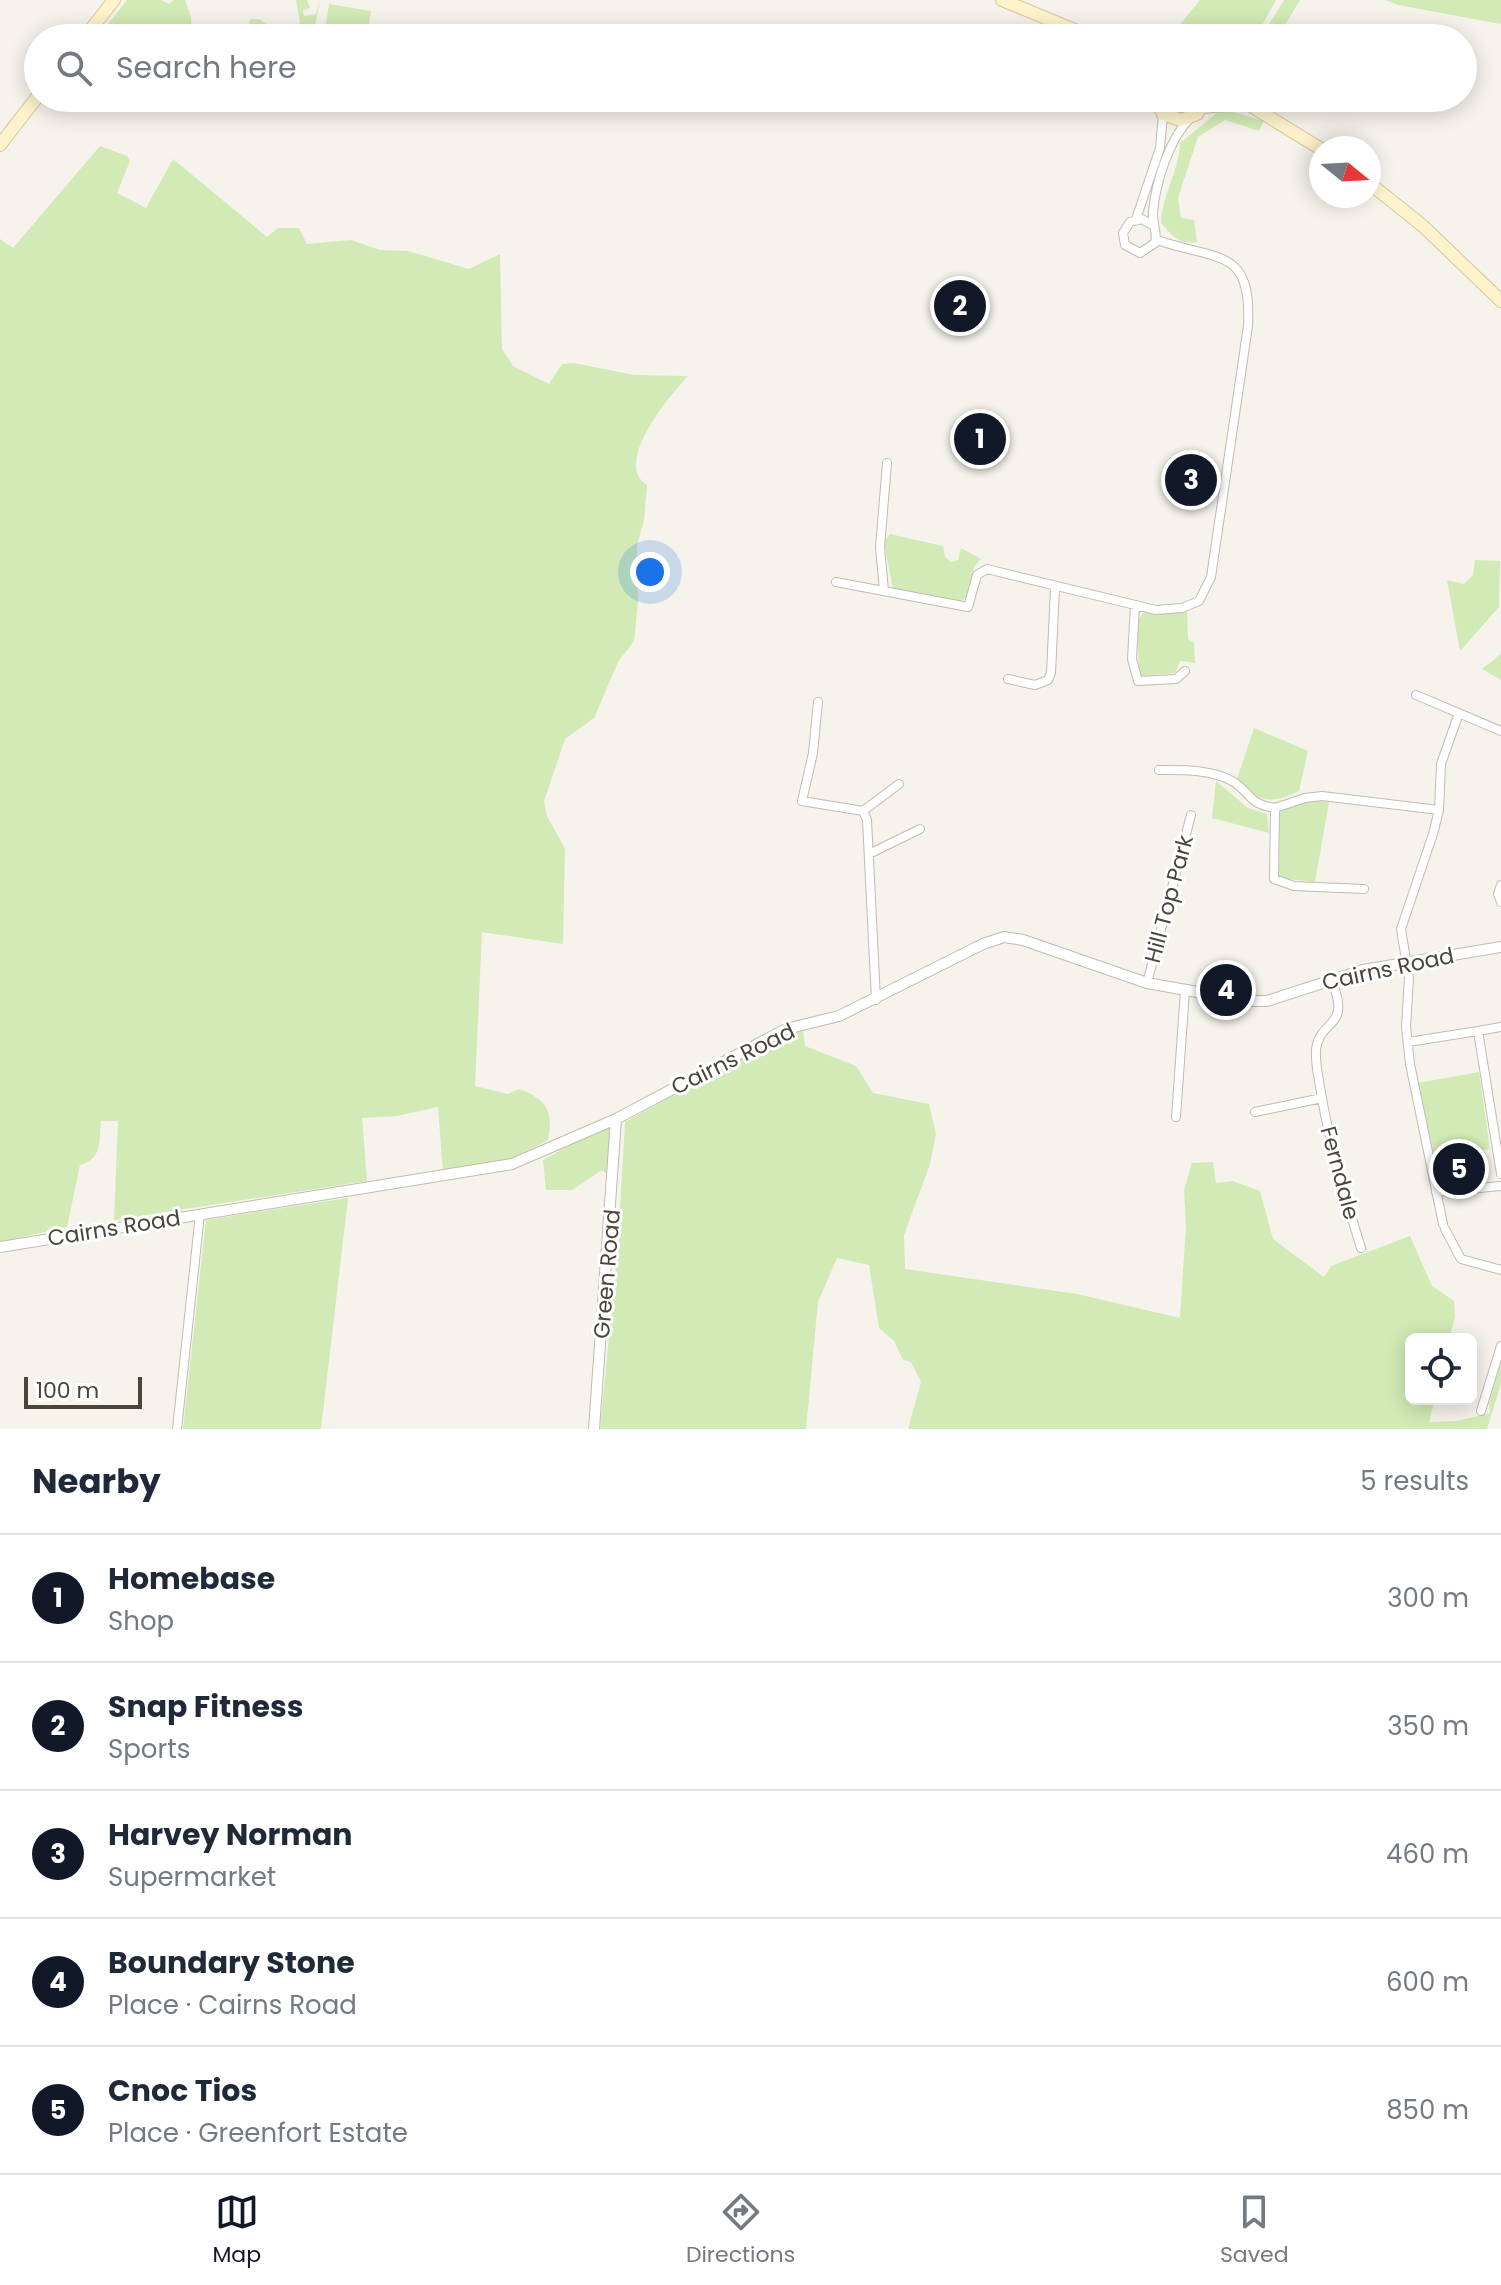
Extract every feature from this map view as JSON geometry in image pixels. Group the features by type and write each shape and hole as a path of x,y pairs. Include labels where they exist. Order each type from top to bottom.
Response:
{"main road":[{"path":"95,24 114,0"},
{"path":"1002,0 1060,24"},
{"path":"0,145 26,112"},
{"path":"1163,114 1172,119 1190,118 1196,112"},
{"path":"1264,112 1309,141"},
{"path":"1381,193 1423,226 1501,301"}],"street":[{"path":"1157,240 1145,252 1129,249 1123,233 1136,219 1160,148 1163,114"},
{"path":"1157,240 1155,200 1175,135 1190,118"},
{"path":"1136,219 1154,226"},
{"path":"836,582 968,607 977,575 987,569 1055,588 1156,610 1192,606 1205,593 1211,577 1248,326 1248,290 1242,273 1224,260 1157,240"},
{"path":"884,591 881,517 887,463"},
{"path":"1008,679 1035,685 1048,680 1055,588"},
{"path":"1135,605 1132,659 1138,681 1176,679 1185,671"},
{"path":"1416,695 1501,731"},
{"path":"818,702 813,753 802,801 863,811 899,784"},
{"path":"1459,713 1441,764 1439,810 1403,916 1401,929 1406,963 1408,1042 1444,1226 1461,1259 1501,1270"},
{"path":"1159,770 1221,776 1237,784 1258,806 1275,808 1322,796 1439,810"},
{"path":"1275,808 1274,879 1294,886 1364,889"},
{"path":"863,811 867,820 876,1000"},
{"name":"Hill Top Park","path":"1147,983 1191,815"},
{"path":"869,854 920,829"},
{"path":"1501,885 1498,894 1501,902"},
{"name":"Cairns Road","path":"0,1247 512,1164 616,1119 786,1029 839,1016 983,944 1004,937 1023,940 1147,983 1267,1001 1331,979 1501,947"},
{"name":"Ferndale","path":"1331,979 1339,1010 1316,1047 1334,1159 1361,1248"},
{"path":"1176,1117 1185,991"},
{"path":"1408,1042 1501,1027"},
{"path":"1478,1031 1501,1174"},
{"name":"Ferndale","path":"1255,1112 1322,1098"},
{"name":"Green Road","path":"594,1429 616,1119"},
{"path":"1436,1192 1501,1186"},
{"path":"177,1429 200,1214"},
{"path":"1481,1411 1501,1346"}],"green space":[{"path":"127,0 161,0 169,4 174,0 185,0 191,24 108,24"},
{"path":"296,0 307,0 310,8 303,10 304,16 316,14 320,0 316,24 300,23"},
{"path":"1200,0 1276,0 1263,24 1180,24"},
{"path":"1284,0 1300,0 1285,24 1269,24"},
{"path":"1385,0 1501,0 1501,24 1398,5"},
{"path":"329,4 371,11 369,24 326,24"},
{"path":"250,19 259,19 266,24 249,24"},
{"path":"1218,112 1233,112 1264,121 1259,131 1225,120 1198,137 1178,198 1181,218 1194,220 1197,242 1191,243 1172,235 1161,223 1180,143"},
{"path":"100,146 127,156 130,161 117,193 146,208 173,159 267,237 278,228 299,228 307,244 351,240 380,250 408,251 469,269 500,254 502,349 513,366 549,384 562,364 574,363 634,375 688,376 658,413 640,446 636,462 638,475 647,485 644,520 637,545 638,602 634,641 618,662 594,718 565,739 544,801 547,816 565,849 563,944 482,932 475,1086 508,1094 519,1089 536,1097 549,1113 548,1140 511,1159 443,1172 438,1107 397,1116 362,1118 367,1181 114,1220 118,1121 101,1121 96,1153 80,1165 67,1227 0,1242 0,239 13,248"},
{"path":"890,534 943,546 945,557 951,562 958,560 961,548 981,559 974,567 966,598 959,602 893,589 884,542"},
{"path":"1475,560 1500,561 1499,607 1460,651 1447,580 1464,584 1473,575"},
{"path":"1144,612 1187,612 1188,639 1194,643 1195,663 1180,661 1175,673 1139,676 1137,621"},
{"path":"1501,654 1501,680 1482,669"},
{"path":"1254,728 1308,751 1299,791 1281,798 1265,799 1251,793 1237,779"},
{"path":"1216,781 1248,808 1267,814 1269,833 1212,818"},
{"path":"1304,800 1329,802 1315,882 1279,878 1280,812"},
{"path":"803,1030 805,1046 856,1066 873,1093 929,1104 936,1134 930,1164 904,1235 905,1269 1077,1294 1180,1318 1186,1226 1184,1190 1192,1163 1213,1162 1216,1183 1232,1181 1260,1191 1273,1239 1324,1277 1331,1266 1410,1236 1432,1286 1454,1301 1455,1317 1451,1333 1405,1333 1405,1405 1433,1405 1429,1422 1457,1421 1490,1413 1489,1404 1501,1362 1501,1384 1487,1429 908,1429 921,1382 911,1362 903,1360 894,1341 879,1328 869,1265 837,1258 818,1302 806,1429 600,1429 618,1243 625,1122 788,1032"},
{"path":"1479,1072 1490,1149 1435,1158 1418,1083"},
{"path":"616,1119 609,1176 602,1170 572,1190 546,1190 543,1160"},
{"path":"348,1198 321,1429 183,1429 206,1220"}],"place":[{"name":"Snap Fitness","path":"960,306"},
{"name":"Homebase","path":"980,439"},
{"name":"Harvey Norman","path":"1191,480"},
{"name":"Boundary Stone","path":"1226,990"},
{"name":"Cnoc Tios","path":"1459,1169"}]}
